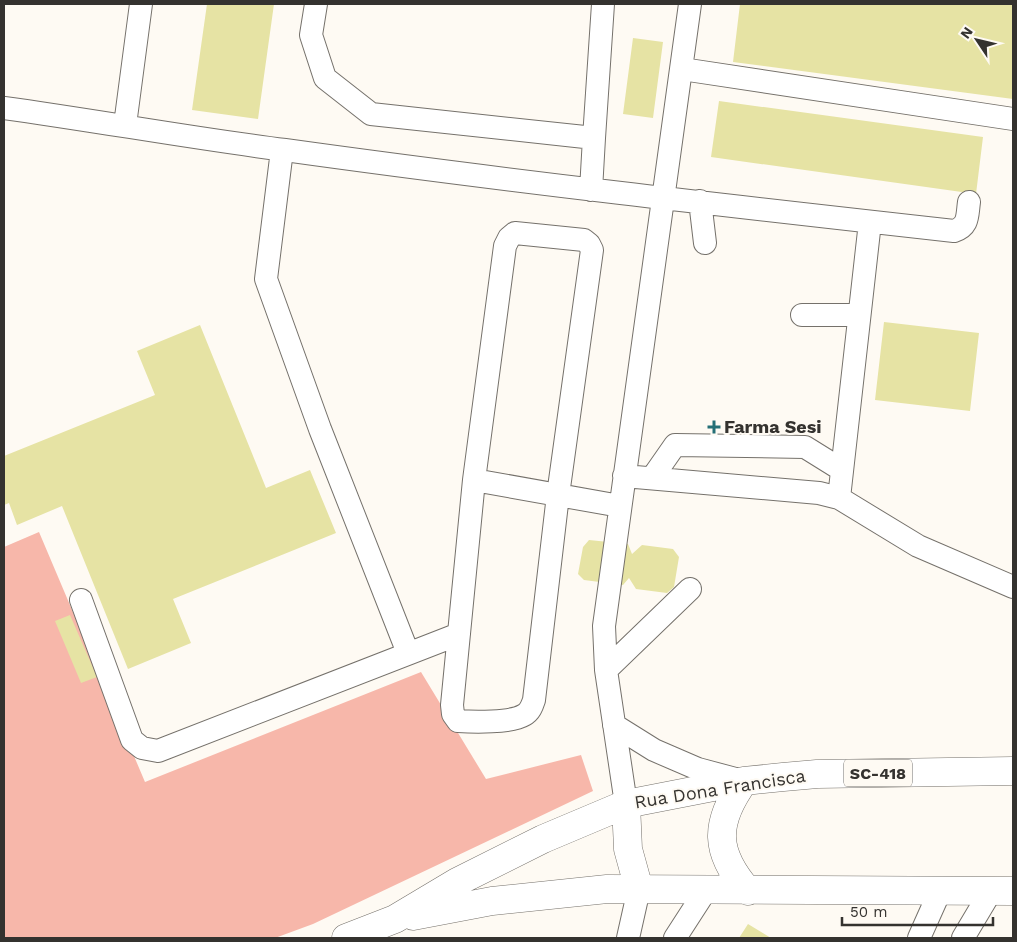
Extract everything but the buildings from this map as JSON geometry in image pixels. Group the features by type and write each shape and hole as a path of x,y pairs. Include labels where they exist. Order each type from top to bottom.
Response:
{"main road":[{"name":"Rua Dona Francisca","path":"346,938 394,919 457,882 543,839 626,804 744,781 817,774 1013,771"},
{"path":"744,781 729,802 722,825 723,850 732,873 748,891"},
{"path":"626,804 628,849 639,889"},
{"name":"Rua Dona Francisca","path":"394,919 530,895 639,889 748,891 1002,890"}],"street":[{"path":"125,125 141,4"},
{"path":"316,4 311,36 325,78 371,114 594,138"},
{"path":"591,190 603,4"},
{"path":"626,804 606,670 604,626 690,4"},
{"path":"682,69 1013,118"},
{"path":"4,108 282,150 591,190 954,231 962,228 967,223 969,202"},
{"path":"282,150 266,279 320,429 408,653"},
{"path":"700,201 705,243"},
{"path":"839,498 870,222"},
{"path":"515,232 584,240 592,250 558,495 534,700 530,709 523,716 487,722 458,721 453,714 474,480 506,246 509,238 515,232"},
{"path":"802,315 859,315"},
{"path":"652,478 675,445 805,448 842,470"},
{"path":"624,476 819,493 839,498 918,546 1013,587"},
{"path":"474,480 620,506"},
{"path":"606,670 690,589"},
{"path":"81,600 132,740 142,748 158,751 459,634"},
{"path":"614,725 654,750 672,758 698,769 744,781"},
{"path":"628,938 639,889"},
{"path":"675,938 706,890"},
{"path":"964,938 1002,890"},
{"path":"919,938 940,891"}],"shaded area":[{"path":"39,532 145,782 421,672 486,779 581,755 593,791 313,924 275,938 4,938 4,547"}],"place":[{"name":"Farma Sesi","path":"714,427"}]}
